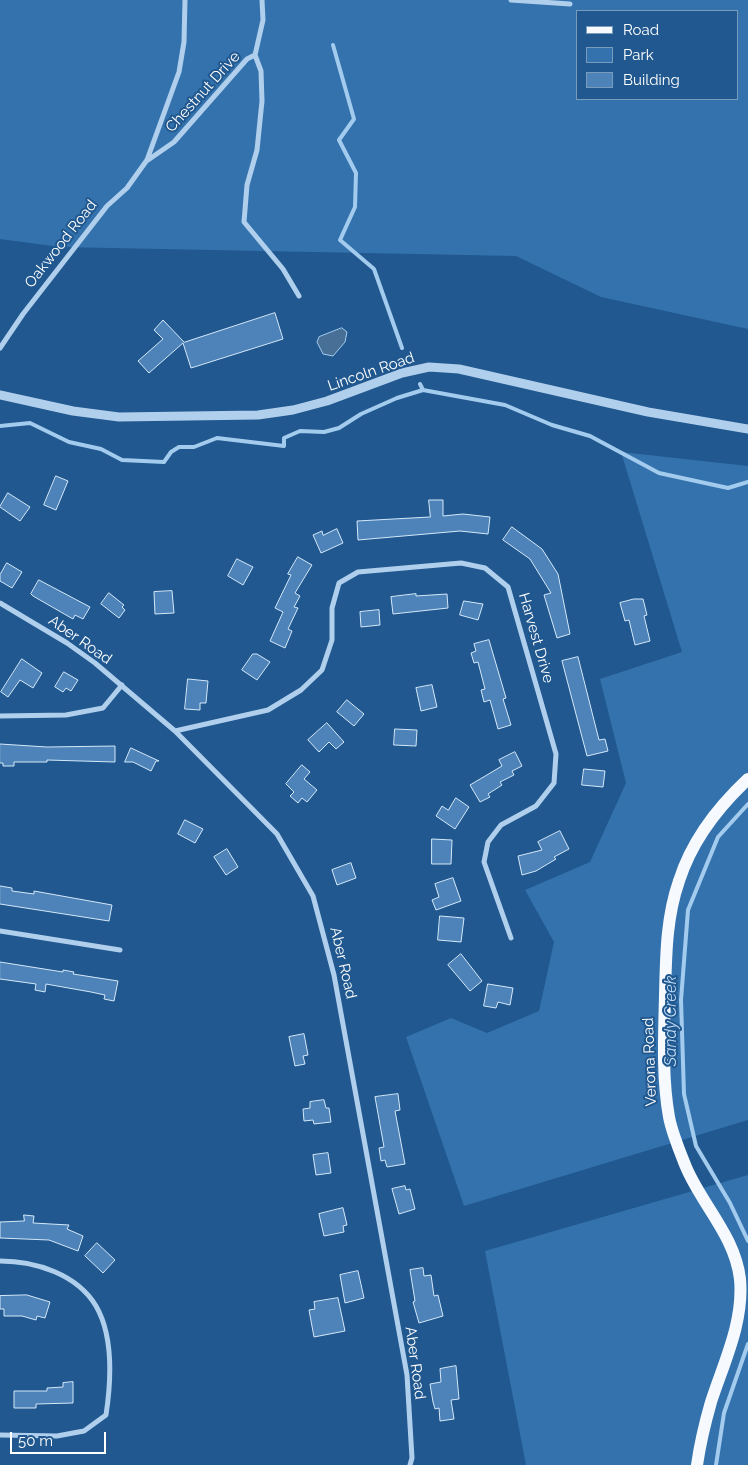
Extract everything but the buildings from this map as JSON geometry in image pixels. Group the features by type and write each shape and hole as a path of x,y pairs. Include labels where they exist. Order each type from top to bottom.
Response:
{"main road":[{"name":"Verona Road","path":"697,1465 711,1404 735,1333 739,1313 740,1292 737,1263 728,1241 686,1168 669,1118 664,1033 667,937 678,881 697,839 727,798 748,779"}],"street":[{"path":"148,160 179,72 184,42 185,0"},
{"name":"Chestnut Drive","path":"148,160 174,142 247,59 255,54 263,20 262,0"},
{"path":"511,0 570,4"},
{"path":"255,54 261,71 262,101 257,150 247,185 244,222 278,262 299,296"},
{"name":"Oakwood Road","path":"0,348 23,314 106,206 127,188 148,160"},
{"name":"Lincoln Road","path":"0,395 73,411 119,417 258,414 293,410 327,401 402,373 429,367 459,369 648,412 748,429"},
{"name":"Harvest Drive","path":"175,731 268,710 301,690 322,670 332,640 332,608 339,583 358,572 462,563 485,568 508,587 556,754 554,783 536,806 501,825 488,842 484,862 511,938"},
{"name":"Aber Road","path":"0,603 67,643 122,685 175,731 277,834 313,896 334,975 407,1375 412,1458 410,1465"},
{"path":"0,716 66,715 103,708 122,685"},
{"path":"0,931 120,950"},
{"path":"0,1261 12,1261 48,1268 75,1283 96,1306 106,1335 110,1388 106,1415 84,1431 57,1436 0,1435"}],"green space":[{"path":"0,0 748,0 748,329 601,297 516,256 60,247 0,239"},
{"path":"621,452 748,466 748,1120 464,1206 406,1037 451,1018 487,1033 539,1011 554,942 525,890 590,862 626,783 600,679 682,652"},
{"path":"748,1175 748,1465 526,1465 485,1251"}],"shaded area":[{"path":"342,328 347,332 345,342 333,356 323,354 317,342 319,337"}],"waterway":[{"path":"333,45 354,119 339,140 356,173 355,207 340,240 374,269 402,348"},
{"path":"420,384 423,390 505,405 552,425 590,436 659,473 728,488 748,482"},
{"path":"0,426 30,423 69,442 101,449 122,460 164,462 171,452 179,447 194,447 217,438 284,446 284,438 300,431 324,432 339,428 361,414 397,398 423,390"},
{"name":"Sandy Creek","path":"748,804 718,837 688,910 681,1000 684,1094 696,1146 730,1203 748,1241"},
{"name":"Sandy Creek","path":"716,1465 724,1413 748,1344"}]}
